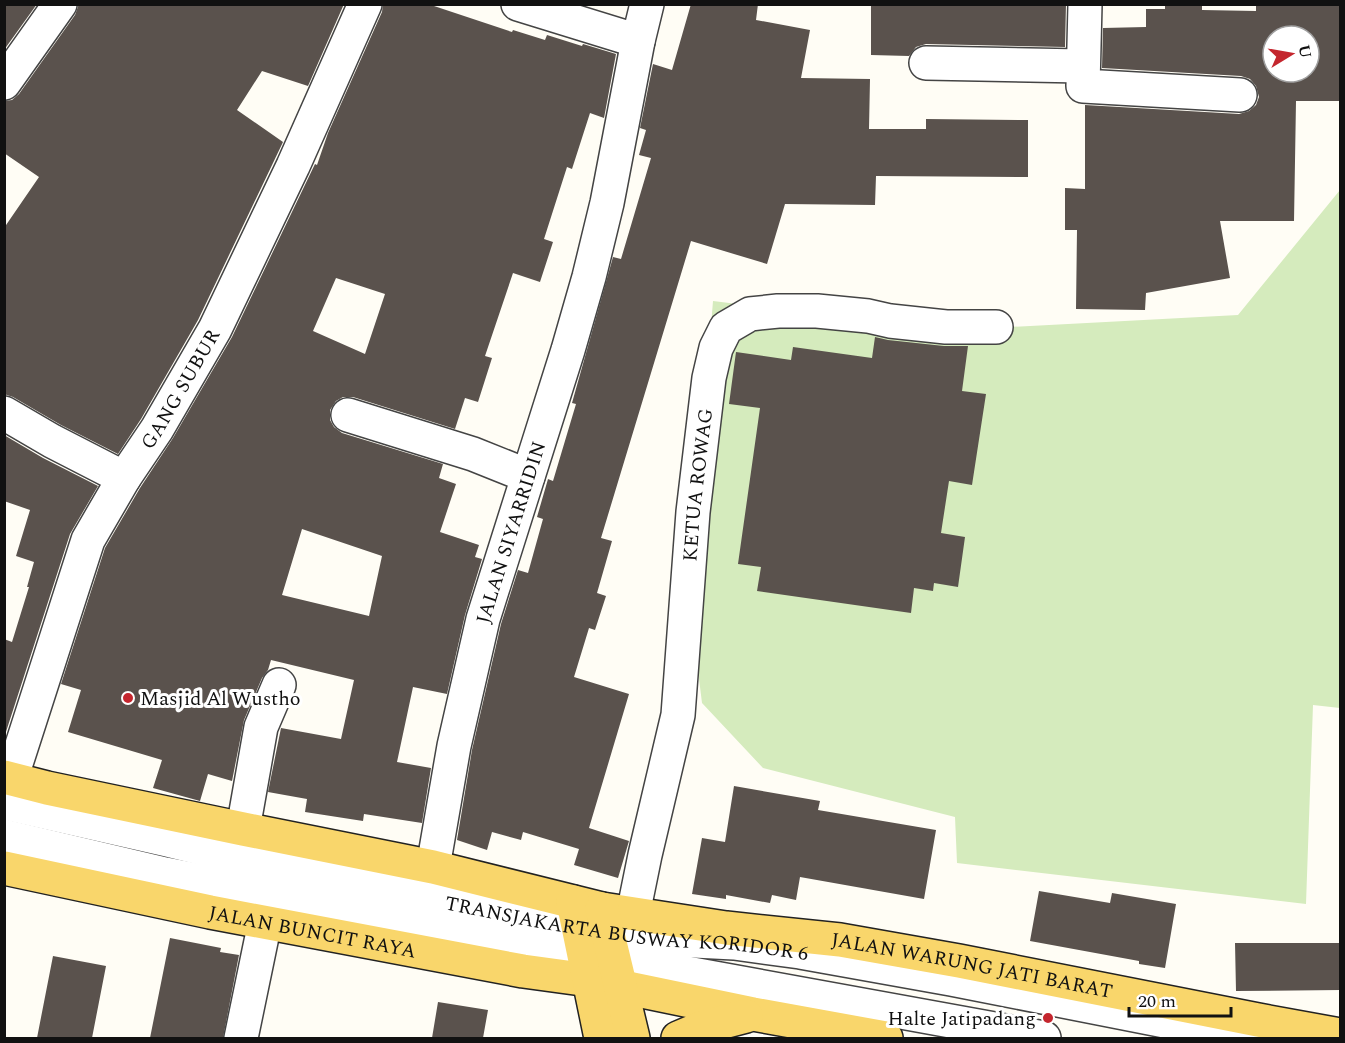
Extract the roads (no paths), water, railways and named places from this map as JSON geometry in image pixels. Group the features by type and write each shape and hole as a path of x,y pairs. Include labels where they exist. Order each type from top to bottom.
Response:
{"main road":[{"path":"7,786 44,800 243,829 433,867 600,941 753,1014 886,1038"},
{"name":"JALAN BUNCIT RAYA","path":"18,855 210,912 523,970 545,973 600,941"},
{"name":"JALAN WARUNG JATI BARAT","path":"600,941 726,928 840,940 1341,1035"},
{"path":"599,1038 600,941"},
{"path":"600,941 633,1038"},
{"path":"545,973 570,998 599,1038"},
{"path":"678,1038 704,1027 753,1014"}],"street":[{"path":"4,83 60,4"},
{"name":"GANG SUBUR","path":"7,786 88,540 124,478 157,429 215,329 293,166 365,4"},
{"path":"518,4 638,41"},
{"name":"JALAN SIYARRIDIN","path":"433,867 454,746 483,619 589,278 607,203 647,4"},
{"path":"1083,76 1085,4"},
{"path":"926,63 1083,76 1240,95"},
{"name":"KETUA ROWAG","path":"600,941 645,855 678,715 693,512 709,378 716,348 726,328 750,314 778,311 817,311 946,327 996,327"},
{"path":"4,413 124,478"},
{"path":"348,415 473,454 528,476"},
{"path":"243,829 261,727 279,685"},
{"path":"18,855 44,800"},
{"name":"TRANSJAKARTA BUSWAY KORIDOR 6","path":"44,800 310,875 537,921 600,941 655,939 734,943 800,952 1251,1038"},
{"name":"TRANSJAKARTA BUSWAY KORIDOR 6","path":"18,855 165,874 600,941 1044,1038"},
{"path":"242,1038 265,922"}],"place":[{"name":"Masjid Al Wustho","path":"128,698"},
{"name":"Halte Jatipadang","path":"1048,1018"}]}
